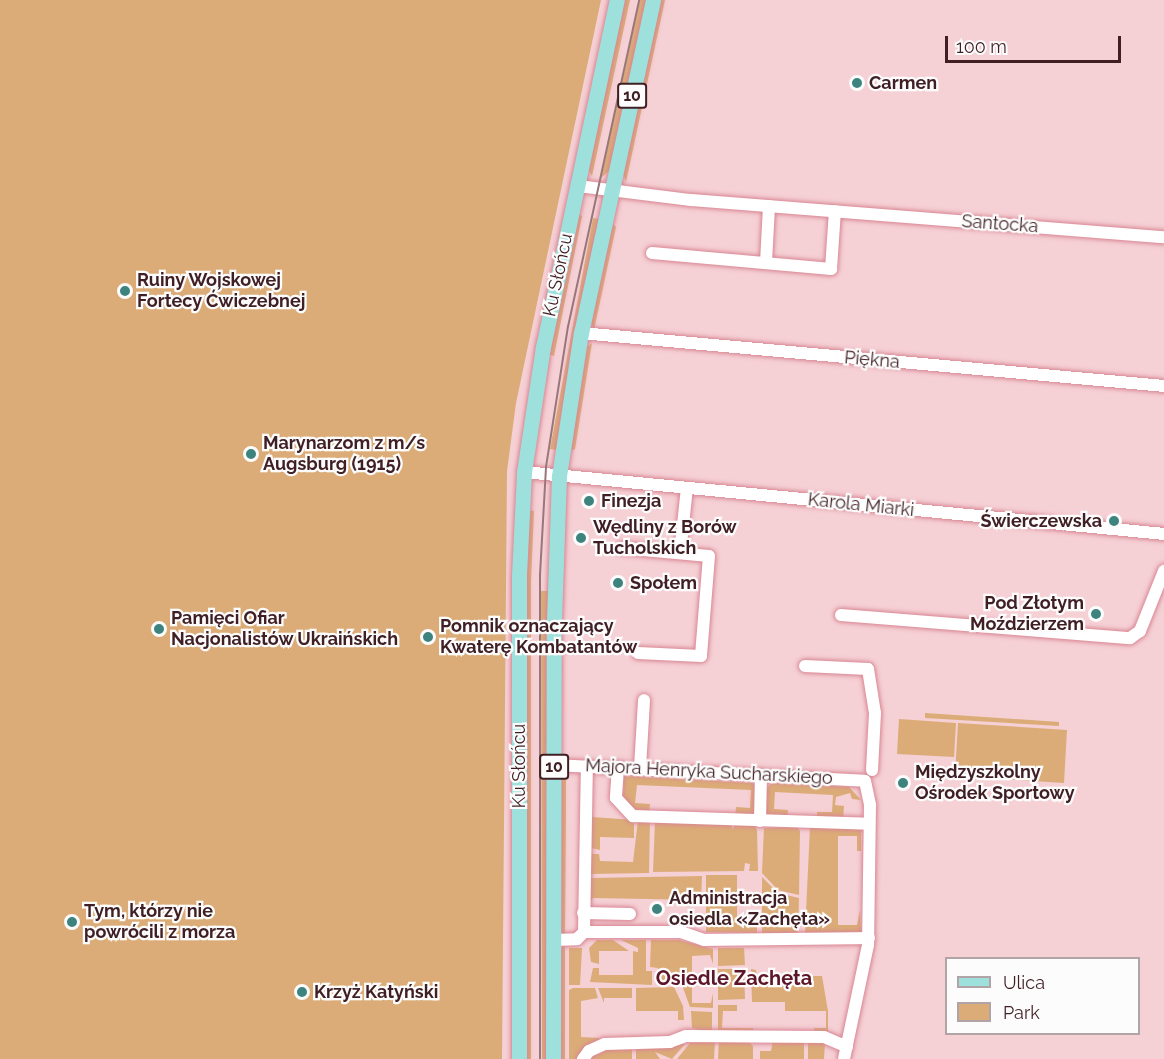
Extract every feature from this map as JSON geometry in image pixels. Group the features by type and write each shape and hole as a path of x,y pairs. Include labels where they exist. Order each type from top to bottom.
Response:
{"main road":[{"name":"Ku Słońcu","path":"519,1059 519,575 524,472 543,347 617,0"},
{"name":"Ku Słońcu","path":"554,1059 554,765 559,476 580,333 653,0"}],"street":[{"path":"578,186 611,192"},
{"name":"Santocka","path":"611,192 1164,237"},
{"path":"766,262 769,206"},
{"path":"652,253 766,262 831,270 835,211"},
{"name":"Piękna","path":"580,333 1164,386"},
{"path":"524,472 559,476"},
{"name":"Karola Miarki","path":"559,476 1164,534"},
{"path":"680,553 687,488"},
{"path":"622,548 709,556 701,656 638,653"},
{"path":"841,615 1134,638 1164,571"},
{"path":"583,1059 589,1051 605,1044 670,1042 686,1036 818,1037 845,1053 868,938 869,776 874,713 868,669 805,666"},
{"path":"640,768 644,700"},
{"name":"Majora Henryka Sucharskiego","path":"554,765 618,766 761,775 869,776"},
{"path":"584,932 584,814 587,766"},
{"path":"618,766 616,798 633,816 870,824"},
{"path":"760,822 761,775"},
{"path":"583,913 630,914"},
{"path":"553,940 577,939 584,932 681,932 704,940 868,938"}],"green space":[{"path":"0,0 601,0 516,403 507,471 502,1059 0,1059"},
{"path":"624,0 630,0 592,176 588,169"},
{"path":"640,0 648,0 611,169 601,178"},
{"path":"659,0 665,0 626,182 623,174"},
{"path":"577,214 582,216 554,356 548,354"},
{"path":"593,218 600,219 557,450 550,449"},
{"path":"610,221 616,227 594,330 590,320"},
{"path":"592,343 575,449 568,452 585,348"},
{"path":"528,510 534,511 531,581 531,1059 525,1059 524,575"},
{"path":"541,591 549,591 549,1059 542,1059"},
{"path":"925,713 1059,722 1059,726 925,718"},
{"path":"899,719 956,723 954,757 897,754"},
{"path":"958,723 1067,730 1064,783 955,776"},
{"path":"566,770 565,937 560,932 559,774"},
{"path":"624,776 752,783 755,785 756,815 735,818 736,807 750,808 751,790 637,785 635,803 650,804 649,814 636,813 623,798"},
{"path":"772,783 849,787 861,800 852,799 850,793 836,797 835,805 844,806 843,821 817,820 817,812 832,812 833,795 775,792 774,809 788,810 787,820 765,814 766,789"},
{"path":"592,817 634,820 634,838 600,837 600,850 591,848"},
{"path":"638,820 650,820 649,873 591,874 591,854 599,854 600,861 633,862"},
{"path":"655,821 732,824 732,829 737,824 754,825 757,830 758,871 749,871 750,864 745,863 744,871 653,872"},
{"path":"797,827 800,831 799,895 778,890 762,873 764,828"},
{"path":"810,827 861,828 861,851 857,851 857,836 838,836 838,925 857,925 860,910 861,933 805,933"},
{"path":"706,875 737,875 737,925 755,925 757,915 757,933 706,932"},
{"path":"702,876 701,900 593,898 591,901 591,878"},
{"path":"762,877 778,893 799,898 798,933 762,933"},
{"path":"597,940 613,940 629,951 599,951 599,964 591,962 589,948"},
{"path":"621,940 646,940 646,971 652,971 652,985 590,982 593,968 599,968 599,975 633,975 633,951 638,952 638,948"},
{"path":"651,940 679,940 713,949 713,964 710,955 692,956 692,1003 711,1003 713,993 713,1008 690,1007 682,985 658,985 658,968 650,967"},
{"path":"565,944 565,1059 559,1059 559,953"},
{"path":"569,948 582,948 580,985 569,985"},
{"path":"718,948 744,948 745,965 718,966"},
{"path":"718,969 744,969 745,999 718,1000"},
{"path":"751,969 756,970 757,976 822,976 828,1011 828,1033 815,1034 814,1028 826,1028 826,1011 785,1011 785,1002 752,1002"},
{"path":"674,987 683,1006 684,1020 678,1020 678,1011 636,1011 636,988"},
{"path":"595,988 598,998 581,1001 581,1037 599,1038 599,1042 579,1059 569,1059 569,990"},
{"path":"598,988 632,988 632,998 604,998 604,1003"},
{"path":"718,1005 737,1005 737,1011 723,1011 722,1028 753,1028 754,1034 718,1034"},
{"path":"691,1011 712,1012 712,1033 692,1028"},
{"path":"773,1039 804,1040 804,1059 760,1059 760,1051 771,1051"},
{"path":"719,1040 747,1040 753,1046 753,1059 718,1059"},
{"path":"715,1041 714,1059 677,1059 690,1043"},
{"path":"808,1041 825,1043 824,1059 808,1059"},
{"path":"685,1044 672,1059 655,1052 660,1059 636,1059 636,1047"},
{"path":"632,1046 632,1059 587,1059 614,1047"}],"tram line":[{"path":"540,1059 540,575 546,467 568,327 639,0"}],"place":[{"name":"Carmen","path":"857,83"},
{"name":"Ruiny Wojskowej Fortecy Ćwiczebnej","path":"125,291"},
{"name":"Marynarzom z m/s Augsburg (1915)","path":"251,454"},
{"name":"Finezja","path":"589,501"},
{"name":"Świerczewska","path":"1114,521"},
{"name":"Wędliny z Borów Tucholskich","path":"581,538"},
{"name":"Społem","path":"618,583"},
{"name":"Pod Złotym Moździerzem","path":"1096,614"},
{"name":"Pamięci Ofiar Nacjonalistów Ukraińskich","path":"159,629"},
{"name":"Pomnik oznaczający Kwaterę Kombatantów","path":"428,637"},
{"name":"Międzyszkolny Ośrodek Sportowy","path":"903,783"},
{"name":"Administracja osiedla «Zachęta»","path":"657,909"},
{"name":"Tym, którzy nie powrócili z morza","path":"72,922"},
{"name":"Krzyż Katyński","path":"302,992"}],"district":[{"name":"Osiedle Zachęta","path":"734,978"}]}
